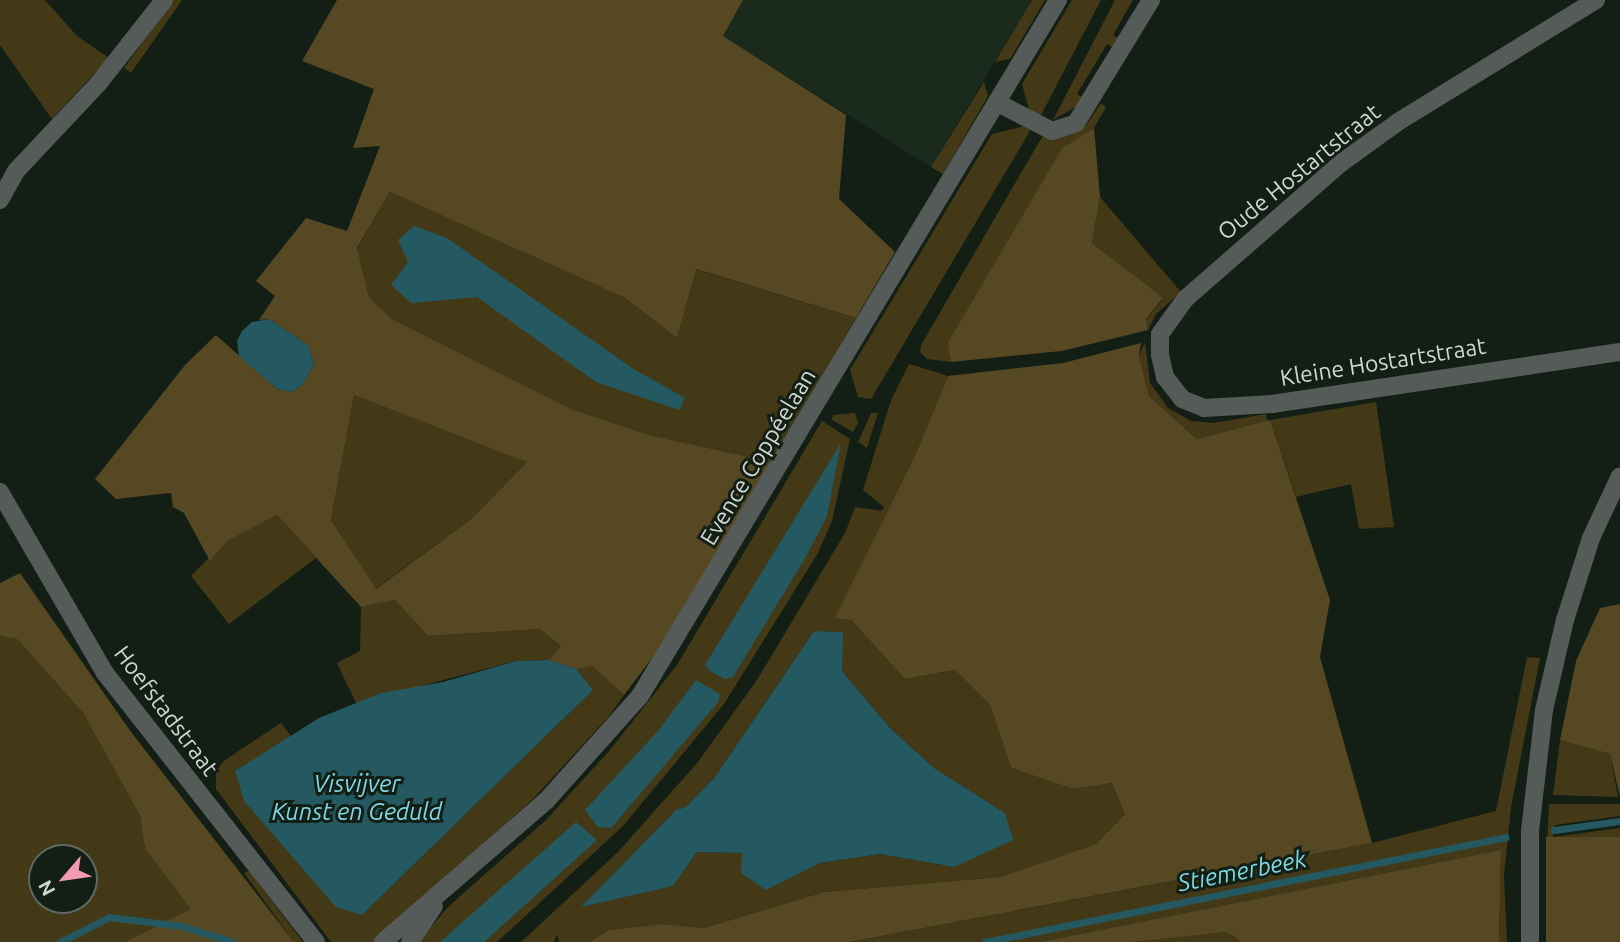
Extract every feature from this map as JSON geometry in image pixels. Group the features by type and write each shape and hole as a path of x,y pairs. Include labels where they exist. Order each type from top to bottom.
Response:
{"street":[{"path":"0,200 16,171 106,75 164,0"},
{"name":"Evence Coppéelaan","path":"383,942 442,895 574,775 640,696 999,103 1058,0"},
{"path":"999,103 1052,131 1076,123 1152,0"},
{"name":"Oude Hostartstraat","path":"1165,377 1160,334 1186,298 1341,163 1398,122 1596,0"},
{"name":"Kleine Hostartstraat","path":"1165,377 1182,399 1204,408 1272,404 1620,352"},
{"path":"1530,942 1530,831 1544,710 1584,560 1620,476"},
{"name":"Hoefstadstraat","path":"0,492 105,673 316,942"},
{"name":"Evence Coppéelaan","path":"410,942 442,895"}],"shaded area":[{"path":"0,0 45,0 77,36 109,58 52,119 0,45"},
{"path":"173,0 182,0 131,73 124,68"},
{"path":"337,0 743,0 723,36 846,115 839,199 895,252 856,318 696,269 677,338 625,298 390,192 357,248 369,297 392,319 571,409 649,435 772,462 656,653 624,695 592,666 576,669 549,660 561,646 540,629 428,636 395,600 361,607 277,515 227,541 210,561 184,513 173,507 171,493 116,499 95,479 185,365 216,335 277,389 292,392 303,384 314,363 308,345 269,319 259,320 275,296 256,281 306,218 347,231 380,146 353,148 374,89 302,61","holes":["354,395 527,462 471,519 376,589 331,520"]},
{"path":"743,0 1032,0 931,167 722,36"},
{"path":"1032,0 1045,0 1010,59 995,62"},
{"path":"1072,0 1101,0 1040,117 1029,110 1022,84"},
{"path":"1115,0 1133,0 1113,35 1120,39 1114,48 1107,44 1077,94 1085,99 1082,103 1053,120"},
{"path":"984,82 988,96 943,174 931,167"},
{"path":"1101,103 1106,107 1094,128 1062,148 949,343 951,362 927,359 920,352 921,345 1042,137 1070,135 1086,125"},
{"path":"1025,126 1030,131 871,399 858,397 850,370 992,134"},
{"path":"1094,128 1100,197 1092,243 1163,298 1146,319 1148,330 1062,351 951,362 948,343 1062,148"},
{"path":"390,192 625,298 677,338 695,269 856,318 772,462 649,435 571,409 392,319 369,297 357,249"},
{"path":"1100,197 1181,292 1156,314 1148,330 1146,320 1163,299 1092,243"},
{"path":"1145,342 1150,383 1168,408 1191,421 1213,423 1266,414 1267,421 1197,439 1149,396 1139,355"},
{"path":"1141,343 1139,355 1149,396 1197,439 1270,420 1330,600 1320,657 1372,843 850,942 590,942 608,930 662,924 704,928 824,892 1000,877 1096,844 1125,814 1112,783 1073,789 1011,768 990,705 955,670 905,679 851,620 835,618 916,454 948,376 1063,363"},
{"path":"909,364 948,376 851,620 905,679 955,670 990,705 1011,768 1073,789 1112,783 1125,814 1096,844 1000,877 824,892 704,928 662,924 608,930 590,942 559,942 557,934 554,942 521,942 618,852 698,762 757,680 845,533 855,507 882,511 884,507 863,490 891,400","holes":["814,631 842,632 842,671 890,728 934,768 1005,813 954,867 880,854 820,863 766,890 743,853 697,852 673,886 582,906 676,810 686,807 715,777"]},
{"path":"354,395 528,461 471,519 375,589 331,520"},
{"path":"1376,402 1394,527 1359,529 1351,484 1296,497 1270,420"},
{"path":"855,413 858,423 853,432 832,420 833,415"},
{"path":"871,413 878,413 867,448 858,442"},
{"path":"822,421 850,439 832,521 818,553 724,704 622,827 497,942 418,942 448,907 546,820 610,750 677,665"},
{"path":"277,515 316,558 229,624 191,576 226,541"},
{"path":"20,573 131,732 294,942 125,942 191,909 145,849 140,816 83,713 17,639 0,636 0,583"},
{"path":"395,600 428,636 540,629 562,647 549,660 516,661 356,703 337,663 360,651 361,607"},
{"path":"1620,604 1620,797 1610,754 1560,740 1576,661 1600,608"},
{"path":"0,636 17,639 83,713 140,816 145,849 192,910 125,942 0,942"},
{"path":"1527,657 1540,658 1511,807 1504,876 1507,942 1499,942 1501,850 1040,942 851,942 1372,843 1496,811"},
{"path":"592,666 624,695 609,716 533,799 374,942 331,942 216,789 216,771 225,760 281,723 291,736 235,771 362,915 593,690 576,669"},
{"path":"1560,740 1610,754 1618,797 1553,795"},
{"path":"1549,804 1620,804 1620,816 1555,825 1553,837 1620,828 1620,837 1547,847"},
{"path":"1546,837 1620,837 1620,942 1546,942"},
{"path":"1501,850 1499,942 1242,942 1227,932 1129,942 1040,942"},
{"path":"249,871 303,942 294,942 244,873"},
{"path":"1227,932 1242,942 1129,942 1138,940"}],"water":[{"path":"414,226 447,238 632,368 685,398 679,410 596,382 477,297 411,303 391,285 408,262 398,240"},
{"path":"269,319 308,345 314,363 303,384 292,392 277,389 239,356 237,341 242,331 252,322"},
{"path":"841,443 827,516 804,560 733,677 725,679 705,665"},
{"path":"814,631 843,632 842,671 890,728 934,768 1005,813 1013,840 954,867 880,854 820,863 766,890 741,873 742,853 697,852 673,886 581,907 676,810 686,807 715,777"},
{"name":"Visvijver Kunst en Geduld","path":"549,660 576,669 593,690 362,915 336,907 244,801 235,771 319,718 381,693 443,682 516,661"},
{"path":"696,680 720,694 719,701 611,828 598,827 585,810 658,731"},
{"path":"576,822 597,840 484,942 440,942"}],"waterway":[{"name":"Stiemerbeek","path":"1554,830 1620,821"},
{"name":"Stiemerbeek","path":"985,942 1506,837"},
{"name":"Stiemerbeek","path":"60,942 109,917 182,926 233,942"}]}
